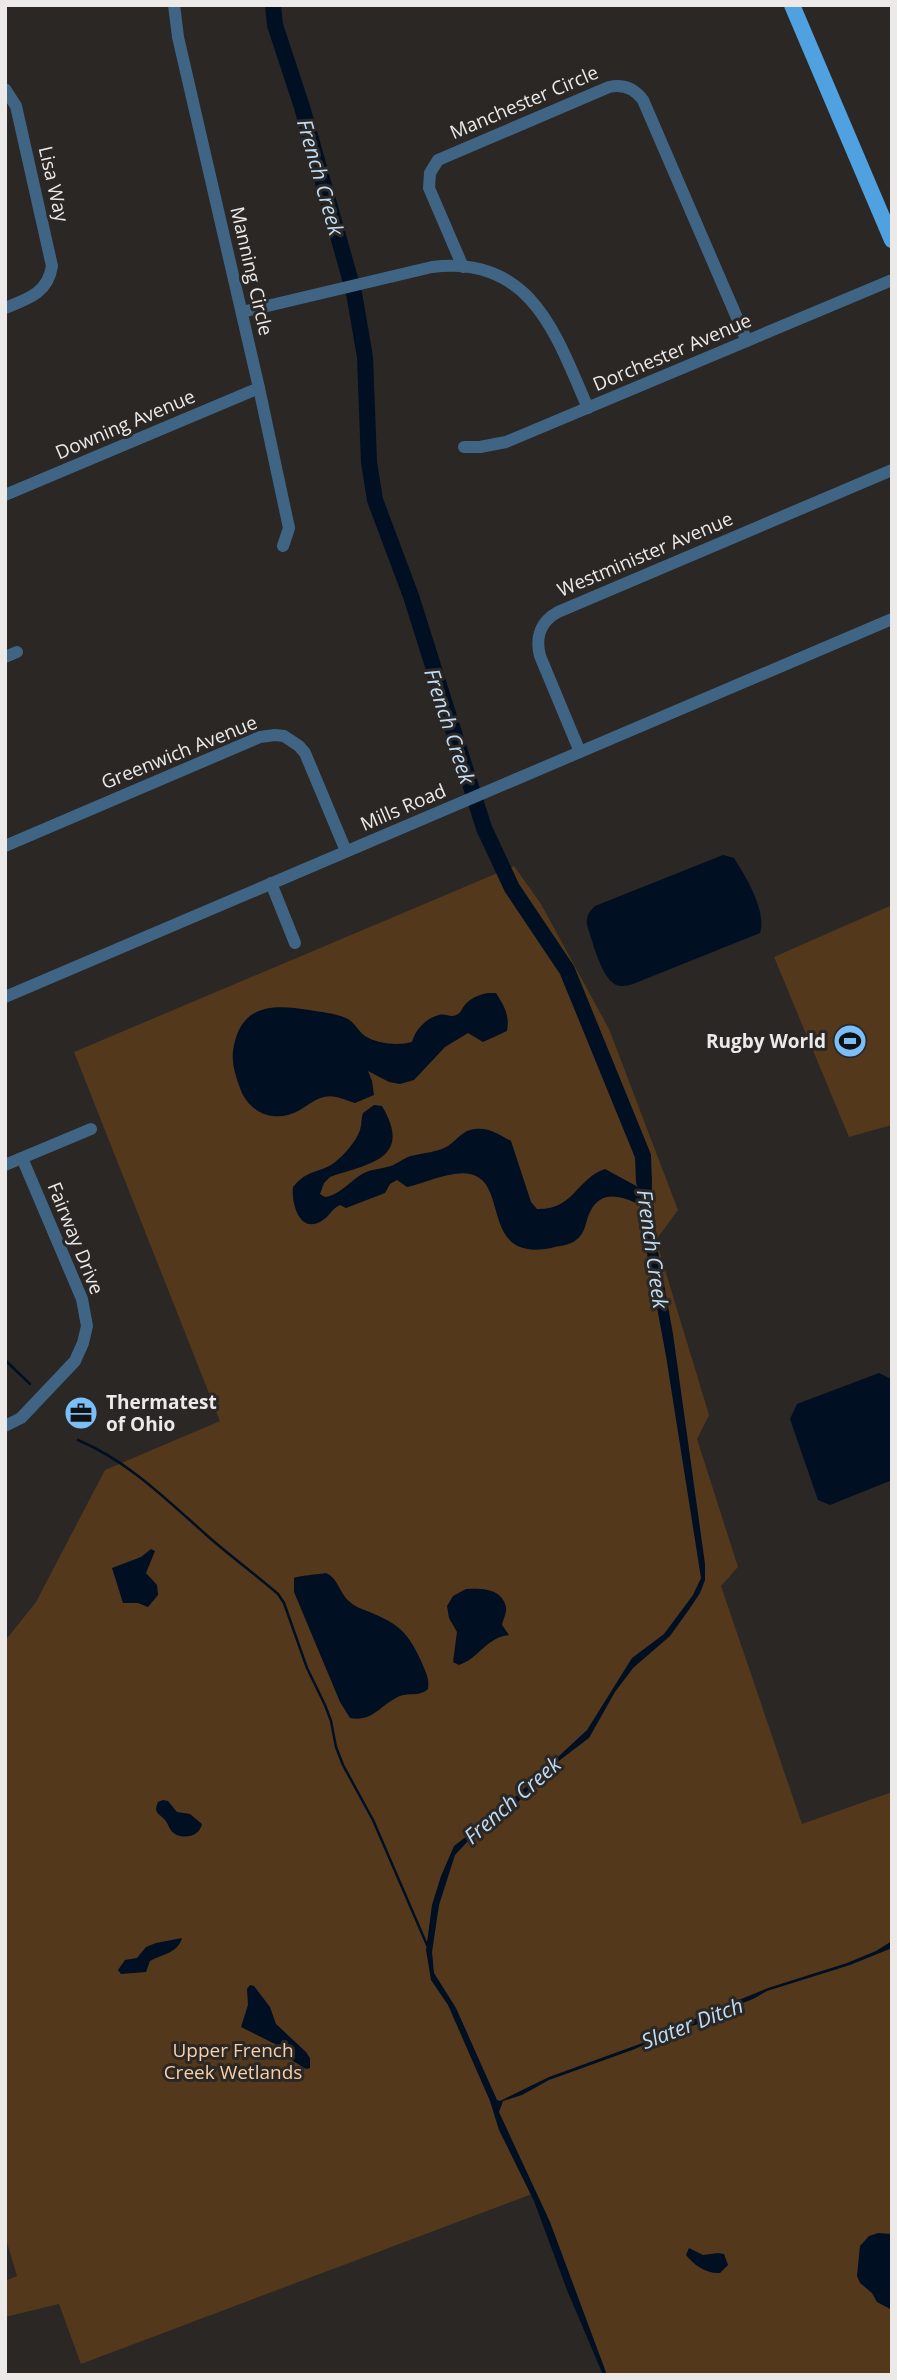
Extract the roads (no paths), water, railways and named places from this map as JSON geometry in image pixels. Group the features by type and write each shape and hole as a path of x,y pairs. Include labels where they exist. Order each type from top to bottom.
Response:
{"main road":[{"path":"792,5 892,240"}],"street":[{"name":"Manning Circle","path":"174,5 179,43 289,528 283,546"},
{"name":"Manchester Circle","path":"463,267 429,188 430,173 438,160 609,87 624,86 633,89 643,100 747,341"},
{"name":"Lisa Way","path":"5,308 34,296 47,283 52,258 16,106 8,91"},
{"path":"242,312 432,267 463,267 506,280 535,303 553,328 588,408"},
{"name":"Dorchester Avenue","path":"464,447 506,442 892,280"},
{"name":"Downing Avenue","path":"5,495 259,388"},
{"name":"Westminister Avenue","path":"580,752 538,647 541,626 548,619 558,612 892,470"},
{"name":"Mills Road","path":"5,997 892,619"},
{"name":"Greenwich Avenue","path":"5,846 260,737 275,735 292,740 305,753 346,851"},
{"path":"271,883 295,943"},
{"path":"5,1165 91,1129"},
{"name":"Fairway Drive","path":"5,1426 20,1418 75,1361 87,1326 82,1299 22,1158"}],"water":[{"path":"723,855 734,858 749,884 761,915 760,933 633,984 614,984 600,964 587,925 591,910 595,906"},
{"path":"488,993 496,993 504,1007 508,1020 507,1031 483,1042 468,1033 445,1047 414,1080 400,1084 389,1082 368,1071 374,1095 355,1103 328,1096 291,1114 273,1116 257,1110 244,1097 240,1088 233,1065 235,1041 246,1019 264,1009 285,1007 337,1015 349,1019 370,1039 401,1044 412,1042 418,1029 430,1019 441,1015 456,1015 466,1003"},
{"name":"Slater Ditch","path":"374,1105 382,1106 390,1124 393,1138 389,1149 371,1163 330,1177 324,1183 320,1194 325,1197 336,1193 366,1172 444,1148 464,1133 475,1129 490,1130 511,1141 531,1202 537,1209 559,1205 587,1180 605,1169 640,1188 639,1163 650,1163 656,1240 673,1334 705,1564 705,1580 700,1593 670,1636 633,1668 615,1692 589,1738 560,1760 515,1805 469,1840 455,1855 439,1905 432,1952 434,1973 456,2008 497,2100 500,2101 549,2077 648,2041 768,1988 847,1963 892,1941 892,1948 850,1965 767,1991 712,2015 702,2023 674,2031 503,2101 499,2112 550,2222 607,2375 603,2375 567,2290 534,2201 499,2130 490,2101 448,2005 431,1980 426,1950 432,1905 454,1846 502,1809 587,1730 632,1658 664,1634 693,1595 701,1578 640,1205 619,1197 606,1197 590,1212 582,1234 574,1242 551,1248 528,1249 514,1243 504,1233 489,1191 482,1180 463,1173 407,1187 397,1180 390,1184 385,1193 346,1208 340,1205 315,1224 308,1224 296,1209 293,1187 305,1176 332,1164 342,1156 358,1135 363,1113"},
{"path":"879,1373 892,1382 892,1480 830,1505 818,1500 790,1419 797,1404"},
{"path":"151,1549 155,1551 146,1573 157,1585 158,1595 148,1607 138,1603 123,1603 112,1568 141,1557"},
{"path":"326,1573 334,1579 352,1604 383,1618 404,1632 422,1663 428,1678 428,1689 400,1696 370,1716 350,1718 340,1702 294,1592 294,1578"},
{"path":"466,1589 484,1589 500,1596 506,1609 502,1625 509,1635 494,1640 459,1665 453,1662 457,1632 449,1618 447,1606 453,1596"},
{"path":"168,1801 177,1812 190,1814 202,1824 201,1828 188,1836 179,1836 173,1832 156,1811 158,1802"},
{"path":"182,1938 174,1950 150,1961 146,1972 121,1974 118,1970 125,1960 137,1958 146,1947"},
{"path":"250,1985 254,1986 270,2007 276,2024 306,2052 310,2058 310,2068 306,2069 293,2061 279,2046 241,2027 248,2005 247,1989"},
{"path":"878,2233 892,2234 892,2310 877,2302 857,2276 860,2246 869,2236"},
{"path":"689,2248 703,2255 724,2254 728,2265 720,2273 705,2270 686,2255"}],"waterway":[{"name":"French Creek","path":"273,5 275,25 302,107 354,293 365,357 369,462 375,500 411,596 484,828 512,888 567,970 643,1156 644,1182"},
{"path":"5,1360 30,1384"},
{"path":"78,1440 132,1471 278,1594 284,1603 307,1668 325,1705 343,1765 373,1820 427,1945"}],"place":[{"name":"Rugby World","path":"850,1041"},
{"name":"Thermatest of Ohio","path":"81,1413"}],"park label":[{"name":"Upper French Creek Wetlands","path":"233,2061"}]}
